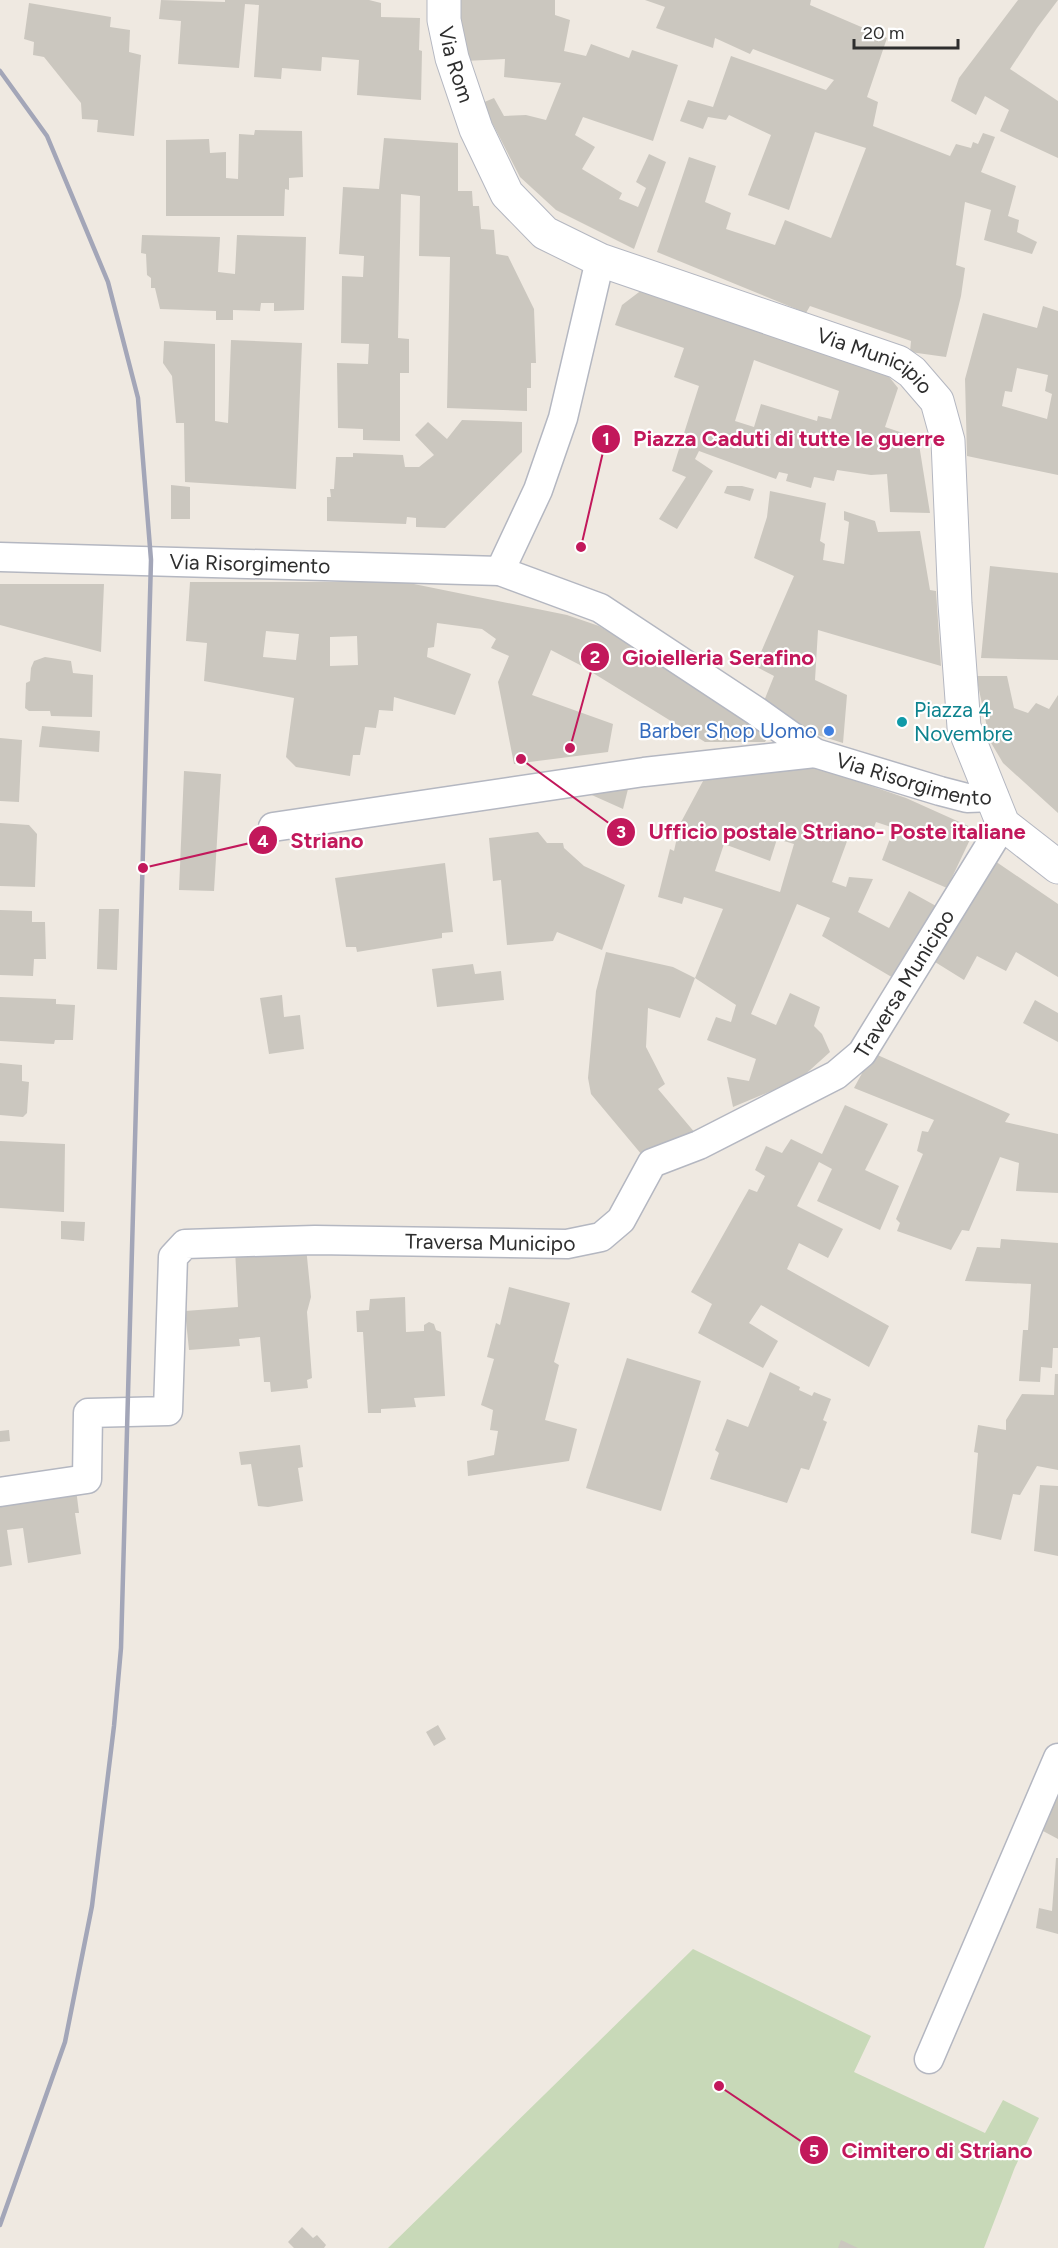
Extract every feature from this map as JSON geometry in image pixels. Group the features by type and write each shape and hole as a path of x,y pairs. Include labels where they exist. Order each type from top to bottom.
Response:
{"main road":[{"name":"Via Rom","path":"444,0 444,20 452,58 476,129"},
{"name":"Via Municipio","path":"476,129 507,194 545,233 600,260 898,362 912,372 937,401 948,441 955,604 964,727 998,810"},
{"name":"Via Risorgimento","path":"998,810 1058,867"}],"street":[{"path":"500,571 538,490 563,418 600,260"},
{"name":"Via Risorgimento","path":"0,557 500,571 600,608 756,711 815,753 968,798 998,810"},
{"path":"273,827 644,772 815,753"},
{"name":"Traversa Municipo","path":"0,1492 87,1479 88,1413 168,1411 173,1257 185,1244 315,1240 567,1245 601,1237 621,1220 652,1163 699,1145 836,1075 862,1053 998,810"},
{"path":"929,2059 1058,1758"}],"green space":[{"path":"693,1949 871,2036 854,2072 985,2133 1003,2100 1039,2118 1015,2167 984,2248 388,2248"}],"building":[{"path":"161,0 225,2 225,0 369,0 381,3 381,17 420,18 421,100 357,95 359,60 322,57 321,71 282,68 281,79 254,77 259,5 245,4 239,68 178,64 181,21 159,19"},
{"path":"455,0 555,0 555,15 570,20 564,51 586,56 591,44 629,58 632,50 678,65 653,141 583,117 575,135 595,147 582,169 622,193 619,199 638,207 646,188 636,182 649,154 666,162 634,249 556,210 520,177 482,103 494,98 504,116 526,115 546,120 561,83 504,77 505,59 465,61"},
{"path":"645,0 811,0 810,5 887,38 867,97 878,102 873,126 950,156 956,144 971,148 973,142 978,144 983,133 995,137 981,172 1016,186 1008,216 1019,220 1017,232 1037,242 1032,254 984,240 991,210 965,202 956,265 965,268 961,296 946,357 910,352 911,341 810,306 806,313 657,252 689,157 716,166 705,202 731,213 726,229 775,245 785,220 831,238 866,148 815,132 789,210 748,195 771,135 729,115 726,120 708,117 703,129 680,121 688,100 713,107 731,56 826,90 834,80 753,49 750,54 715,38 713,48 656,28 665,7"},
{"path":"1018,0 1058,0 1010,69 1058,101 1058,158 1000,131 1009,110 985,96 976,115 951,101 959,78"},
{"path":"29,3 111,17 110,27 130,30 129,52 141,55 134,136 97,132 98,120 82,119 81,103 44,57 33,55 34,42 24,39"},
{"path":"255,130 302,131 303,177 289,178 289,190 285,189 284,216 166,216 166,140 209,139 210,153 226,152 226,178 238,179 239,134 254,135"},
{"path":"384,138 458,143 458,191 472,191 473,206 479,206 481,229 494,230 496,254 508,256 534,309 536,363 531,363 531,388 527,388 527,411 447,408 450,257 419,256 420,196 401,194 398,338 409,339 409,373 400,373 400,441 363,440 363,429 338,428 337,363 368,364 369,344 341,343 342,276 363,277 364,256 339,254 343,187 379,189"},
{"path":"142,235 220,237 218,272 235,274 237,235 306,237 304,310 274,311 274,303 261,303 260,311 233,310 233,320 216,320 216,311 160,309 155,288 151,288 151,278 147,275 146,254 141,253"},
{"path":"647,286 886,373 898,388 885,427 918,438 930,513 890,512 887,474 871,475 837,470 834,481 814,477 811,488 786,481 788,474 779,472 776,479 699,451 695,459 713,471 677,529 659,519 686,477 672,471 699,386 674,377 684,348 615,325 622,305","holes":["754,360 839,391 831,419 818,416 817,421 761,404 754,427 735,421"]},
{"path":"1043,306 1058,311 1058,475 967,456 965,379 983,313 1037,328","holes":["1017,368 1048,375 1045,391 1052,394 1047,419 1002,406 1005,391 1012,392"]},
{"path":"231,340 302,343 296,489 185,482 184,423 176,423 172,376 163,363 164,341 215,344 215,421 228,423"},
{"path":"462,420 522,422 522,452 445,528 416,527 416,518 407,517 406,524 327,521 327,497 331,497 330,489 334,489 336,457 353,457 353,453 403,455 405,467 419,467 434,455 415,435 428,422 447,439"},
{"path":"171,485 190,487 190,519 171,519"},
{"path":"727,486 754,489 750,501 724,493"},
{"path":"770,491 826,503 820,541 825,544 823,560 844,564 849,522 844,520 844,511 875,521 878,532 920,531 930,590 936,591 941,666 818,630 815,680 847,695 843,743 785,725 762,706 774,676 755,666 794,576 754,558 767,517"},
{"path":"990,566 1058,573 1058,660 981,658"},
{"path":"190,582 404,582 567,615 599,626 771,731 765,742 705,742 580,665 551,650 532,695 613,724 608,752 514,764 498,682 509,656 491,648 496,639 482,629 437,623 434,647 428,648 427,657 471,674 455,715 394,697 393,711 379,710 376,728 365,727 360,755 353,755 350,776 296,767 286,757 294,698 204,681 207,643 186,641","holes":["266,631 299,634 296,660 263,657","357,636 358,665 330,666 330,637"]},
{"path":"0,584 104,584 101,652 0,625"},
{"path":"45,657 71,661 73,673 93,675 92,717 51,716 50,711 29,711 25,708 26,683 30,681 31,668 34,661"},
{"path":"976,676 1007,676 1014,708 1028,713 1036,703 1049,709 1058,695 1058,813 1003,763 990,741"},
{"path":"42,726 100,731 99,752 39,747"},
{"path":"0,738 22,740 19,802 0,801"},
{"path":"816,767 906,798 975,829 947,888 882,860 894,828 876,822 873,830 853,825 832,882 846,887 849,877 873,879 858,912 889,928 909,891 936,906 895,979 822,936 830,918 797,904 751,1014 776,1025 790,993 820,1007 814,1026 822,1034 830,1052 800,1079 733,1107 727,1077 749,1081 756,1059 707,1040 716,1017 731,1022 736,1005 695,978 723,909 684,897 682,904 658,897 670,849 674,851 680,824 710,768","holes":["777,839 794,844 780,892 715,871 724,844 770,861"]},
{"path":"184,771 221,774 214,891 179,890"},
{"path":"629,785 623,809 585,792"},
{"path":"0,823 29,825 37,834 35,887 0,886"},
{"path":"538,832 547,843 563,843 564,848 584,866 625,885 602,950 557,932 553,941 507,945 501,880 493,881 489,838"},
{"path":"992,859 1058,904 1058,977 1016,952 1006,971 977,956 964,980 935,962"},
{"path":"445,863 453,932 442,933 442,938 357,952 356,947 346,947 335,878"},
{"path":"99,909 119,909 117,970 97,969"},
{"path":"0,910 32,911 32,922 45,922 46,959 34,959 33,976 0,975"},
{"path":"606,952 673,967 695,978 680,1018 648,1008 646,1047 665,1084 658,1089 696,1134 642,1155 591,1094 588,1078 596,991"},
{"path":"473,964 475,974 501,971 504,1000 437,1007 432,969"},
{"path":"282,995 284,1017 300,1015 304,1049 269,1054 260,998"},
{"path":"0,997 56,999 56,1004 75,1005 73,1040 55,1040 54,1044 0,1041"},
{"path":"1035,1000 1058,1013 1058,1042 1023,1023"},
{"path":"873,1053 1010,1114 1005,1122 1058,1134 1058,1193 1016,1191 1019,1163 1000,1157 969,1231 962,1230 951,1250 897,1231 900,1223 896,1219 923,1154 917,1151 922,1131 928,1132 934,1120 854,1088"},
{"path":"0,1063 22,1065 22,1081 29,1082 27,1113 23,1117 0,1115"},
{"path":"845,1105 888,1124 865,1170 899,1186 880,1230 817,1201 832,1169 819,1162 797,1206 843,1229 828,1258 799,1243 787,1269 889,1326 869,1367 761,1305 749,1323 778,1341 763,1368 698,1333 712,1304 691,1292 749,1189 757,1192 765,1176 755,1170 766,1146 782,1153 791,1139 822,1154"},
{"path":"0,1141 65,1144 64,1212 0,1208"},
{"path":"61,1221 85,1222 84,1241 61,1239"},
{"path":"1001,1239 1058,1243 1058,1348 1053,1348 1052,1368 1041,1367 1040,1382 1019,1381 1023,1330 1028,1330 1031,1284 965,1281 977,1247 1000,1248"},
{"path":"306,1247 311,1297 307,1312 312,1378 307,1380 308,1388 271,1392 270,1382 264,1382 260,1337 239,1339 240,1346 189,1350 185,1311 238,1307 235,1249"},
{"path":"509,1287 570,1303 554,1362 559,1365 545,1420 577,1429 569,1461 468,1476 467,1461 494,1455 498,1431 490,1430 493,1410 481,1405 494,1359 487,1357 496,1323 500,1325"},
{"path":"405,1297 406,1332 424,1331 424,1325 429,1322 441,1332 445,1396 414,1398 416,1407 381,1409 381,1413 368,1413 363,1332 357,1332 356,1311 369,1310 370,1299"},
{"path":"627,1358 701,1381 661,1511 586,1488"},
{"path":"770,1372 800,1387 799,1390 812,1396 814,1392 831,1399 823,1420 827,1422 809,1470 801,1468 787,1503 710,1479 719,1453 715,1450 727,1419 748,1427"},
{"path":"1055,1374 1058,1374 1058,1470 1037,1466 1020,1495 1013,1494 1001,1540 971,1533 978,1453 974,1452 978,1425 1006,1430 1006,1420 1022,1394 1054,1395"},
{"path":"9,1430 10,1441 0,1442 0,1431"},
{"path":"300,1445 303,1467 298,1468 303,1501 268,1507 258,1506 251,1464 241,1465 239,1452"},
{"path":"1040,1485 1058,1486 1058,1556 1034,1551"},
{"path":"76,1489 79,1513 75,1513 81,1554 28,1563 23,1528 7,1530 12,1565 0,1567 0,1501"},
{"path":"438,1725 446,1739 434,1746 426,1732"},
{"path":"1058,1793 1058,1839 1043,1831"},
{"path":"1056,1858 1058,1858 1058,1934 1036,1928 1039,1908 1052,1911"},
{"path":"302,2227 313,2238 317,2235 326,2245 324,2248 294,2248 288,2242"},
{"path":"841,2240 858,2248 838,2248"}],"railway":[{"path":"0,71 47,136 108,282 138,398 151,560 121,1648 114,1726 92,1906 65,2042 0,2225"}],"place":[{"name":"Piazza Caduti di tutte le guerre","path":"581,547"},
{"name":"Piazza 4 Novembre","path":"902,722"},
{"name":"Barber Shop Uomo","path":"829,731"},
{"name":"Gioielleria Serafino","path":"570,748"},
{"name":"Ufficio postale Striano- Poste italiane","path":"521,759"},
{"name":"Striano","path":"143,868"},
{"name":"Cimitero di Striano","path":"719,2086"}]}
